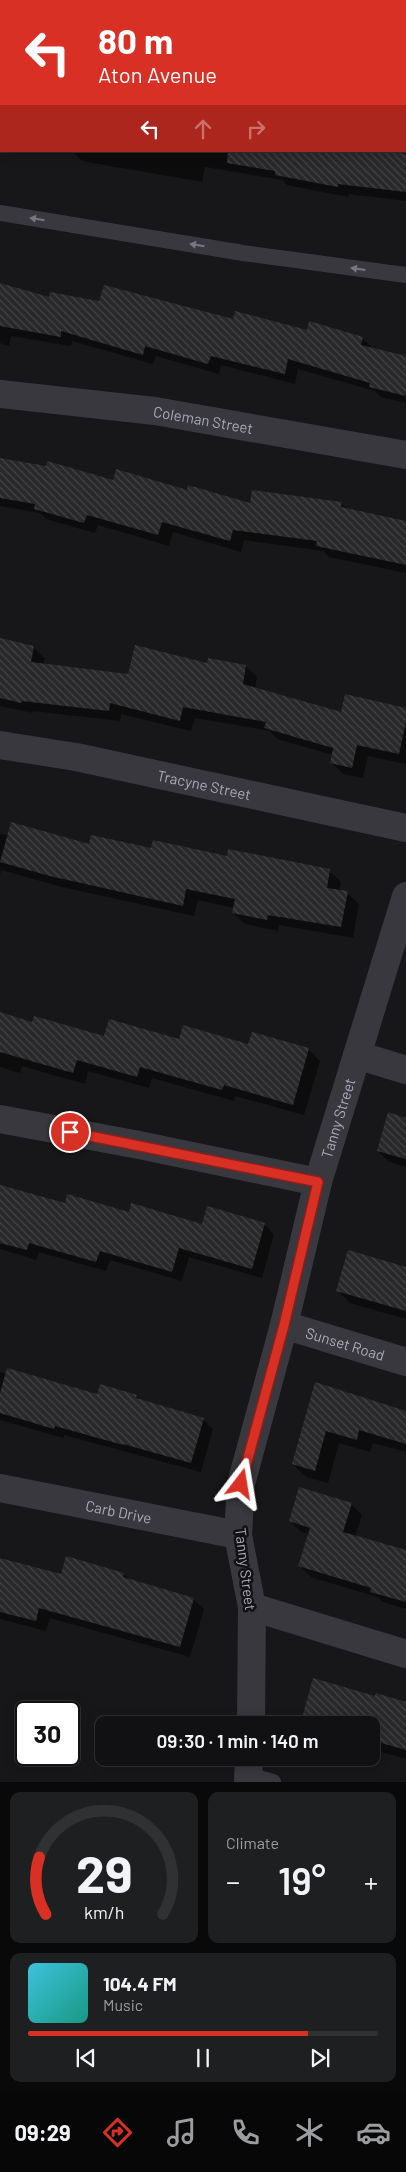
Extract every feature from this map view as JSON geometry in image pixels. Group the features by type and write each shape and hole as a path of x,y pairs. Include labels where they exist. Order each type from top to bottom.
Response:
{"street":[{"name":"Coleman Street","path":"0,394 155,411 406,455"},
{"name":"Tracyne Street","path":"0,745 76,757 406,828"},
{"name":"Tanny Street","path":"251,1716 252,1607 238,1535 241,1484 284,1325 318,1182 406,896"},
{"path":"357,1055 406,1070"},
{"path":"0,1119 139,1144 318,1182"},
{"name":"Sunset Road","path":"284,1325 406,1362"},
{"name":"Carb Drive","path":"0,1488 238,1535"},
{"path":"252,1607 406,1654"}],"lane":[{"path":"0,213 242,253 406,275"}],"building":[{"path":"228,152 392,152 406,154 406,192 338,184 338,187 275,175 275,171 227,163"},
{"path":"0,283 49,297 50,292 99,301 104,285 233,319 235,311 307,330 309,321 363,337 361,345 406,356 406,396 369,387 370,383 288,359 285,374 211,356 208,364 145,346 143,355 61,331 61,337 0,326"},
{"path":"0,458 46,466 47,461 113,480 116,469 187,490 188,485 250,503 252,490 342,502 341,507 406,521 406,565 316,546 317,541 233,530 230,541 162,522 158,535 87,515 84,523 34,509 35,504 0,498"},
{"path":"0,638 34,646 31,662 128,674 135,645 207,663 208,658 246,665 243,684 341,712 345,694 406,708 406,722 399,754 357,745 352,768 330,763 333,748 264,728 266,722 183,707 180,721 110,703 109,711 22,701 21,703 0,698"},
{"path":"11,822 89,844 91,835 151,848 153,840 227,856 228,849 330,869 327,888 348,891 341,927 268,915 267,920 232,913 235,899 186,889 183,906 50,876 0,862"},
{"path":"0,1012 32,1022 34,1016 104,1036 109,1019 179,1039 183,1025 248,1044 252,1032 309,1048 293,1105 224,1085 222,1090 140,1067 137,1077 77,1060 73,1073 0,1052"},
{"path":"388,1112 406,1118 406,1159 377,1151"},
{"path":"0,1185 65,1203 67,1194 129,1212 131,1203 202,1224 207,1206 265,1223 252,1269 179,1248 172,1272 100,1251 96,1262 29,1243 27,1250 0,1243"},
{"path":"348,1250 406,1267 406,1311 336,1291"},
{"path":"7,1368 97,1394 100,1384 137,1395 136,1398 204,1418 191,1463 55,1426 54,1429 0,1413 0,1393"},
{"path":"315,1382 406,1411 406,1444 359,1430 357,1440 326,1431 315,1471 292,1464"},
{"path":"299,1487 352,1503 343,1532 406,1550 406,1602 370,1592 371,1588 298,1566 310,1528 289,1521"},
{"path":"66,1556 124,1573 123,1577 194,1598 180,1647 39,1608 36,1621 0,1612 0,1558 61,1574"},
{"path":"313,1678 375,1696 376,1693 406,1702 406,1750 380,1743 380,1716 302,1716"}],"route":[{"path":"70,1132 139,1144 318,1182 284,1325 241,1484"}]}
